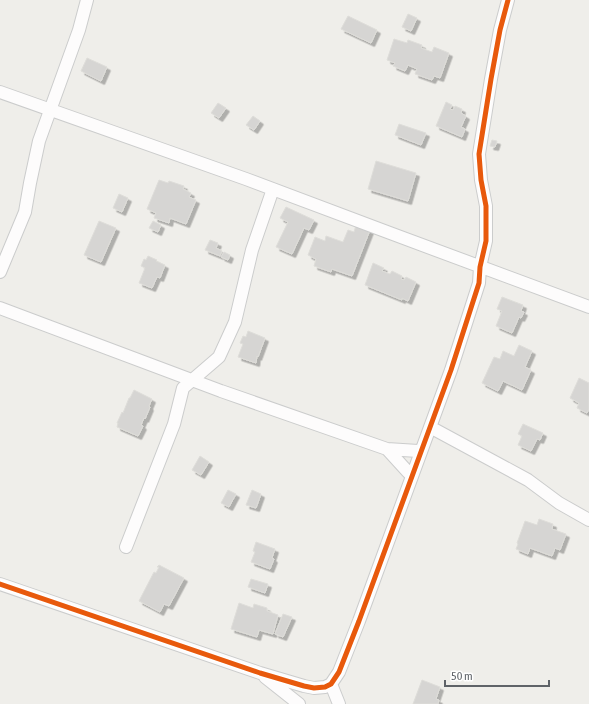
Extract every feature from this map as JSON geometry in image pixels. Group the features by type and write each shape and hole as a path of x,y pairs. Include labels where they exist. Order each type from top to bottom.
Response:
{"street":[{"path":"0,272 25,212 39,141 79,30 87,0"},
{"path":"0,584 260,673 314,688 325,687 331,684 339,672 421,452 451,370 479,283 480,267 486,241 486,206 479,154 500,30 508,0"},
{"path":"0,92 273,189 589,307"},
{"path":"126,547 174,424 184,388 219,357 236,322 252,250 273,189"},
{"path":"0,308 192,380 387,449 421,452"},
{"path":"430,427 528,480 558,503 589,520"},
{"path":"387,449 412,476"},
{"path":"260,673 299,704"},
{"path":"331,684 339,704"}],"building":[{"path":"408,14 417,18 411,31 402,27"},
{"path":"348,16 377,30 371,43 341,29"},
{"path":"394,39 407,43 408,40 422,45 421,48 432,52 434,47 449,53 440,78 434,76 432,80 415,74 417,69 408,65 405,71 393,66 395,63 387,60"},
{"path":"87,58 107,67 101,81 81,71"},
{"path":"446,102 452,105 450,109 453,110 455,106 462,109 461,113 466,116 461,127 465,129 462,137 436,126"},
{"path":"218,103 226,108 219,118 211,113"},
{"path":"253,116 260,121 254,130 246,125"},
{"path":"399,124 426,133 421,145 395,135"},
{"path":"492,140 497,141 495,147 490,146"},
{"path":"376,161 416,173 408,201 368,189"},
{"path":"159,180 168,183 169,181 184,186 183,189 191,193 189,197 196,200 186,224 170,218 169,223 154,218 156,213 147,209"},
{"path":"119,194 128,198 122,212 113,208"},
{"path":"286,207 314,220 309,230 304,228 292,254 276,247 288,222 280,218"},
{"path":"99,221 116,228 101,262 84,255"},
{"path":"153,221 161,225 158,232 149,228"},
{"path":"356,225 370,230 352,276 332,269 331,272 314,266 316,259 308,255 315,237 325,241 326,236 343,242 348,230 354,232"},
{"path":"210,240 218,243 216,248 222,251 220,256 205,250"},
{"path":"224,252 230,255 228,260 221,257"},
{"path":"148,256 165,265 160,278 157,277 152,288 139,283 145,268 141,266 144,259 146,260"},
{"path":"373,263 384,268 382,271 390,274 392,271 402,276 401,279 404,280 406,277 416,282 408,301 365,285"},
{"path":"502,297 523,305 521,311 524,312 521,318 519,317 512,333 496,326 502,311 497,309"},
{"path":"248,331 265,338 258,357 257,356 256,363 238,357 243,344 240,343 243,336 246,337"},
{"path":"519,345 532,351 525,367 531,370 522,390 503,381 498,391 482,383 494,357 500,359 503,351 514,356"},
{"path":"579,378 589,383 589,409 587,413 577,408 579,403 570,398"},
{"path":"134,390 152,399 138,436 117,427 117,423 122,412 123,413"},
{"path":"523,424 543,433 540,440 537,439 531,451 518,445 522,436 518,434"},
{"path":"200,456 209,462 201,475 192,470"},
{"path":"228,490 236,494 229,507 221,503"},
{"path":"252,490 261,494 256,508 246,505"},
{"path":"539,519 553,524 552,529 566,534 560,550 555,548 552,556 530,548 528,554 516,549 525,521 537,525"},
{"path":"256,542 275,549 272,558 274,559 270,569 251,562 255,552 253,551"},
{"path":"159,565 184,578 169,606 164,604 160,612 139,601 154,572 156,573"},
{"path":"251,579 268,584 265,593 248,587"},
{"path":"239,603 253,608 254,604 267,608 267,611 278,615 273,634 259,630 257,637 231,629"},
{"path":"283,614 292,617 283,637 275,634"},
{"path":"422,680 440,687 436,699 439,700 438,704 413,704"}],"cycle path":[{"path":"0,584 260,673 314,688 325,687 331,684 339,672 359,621 451,370 479,283 480,267 486,241 486,206 481,180 479,154 500,30 508,0"}]}
